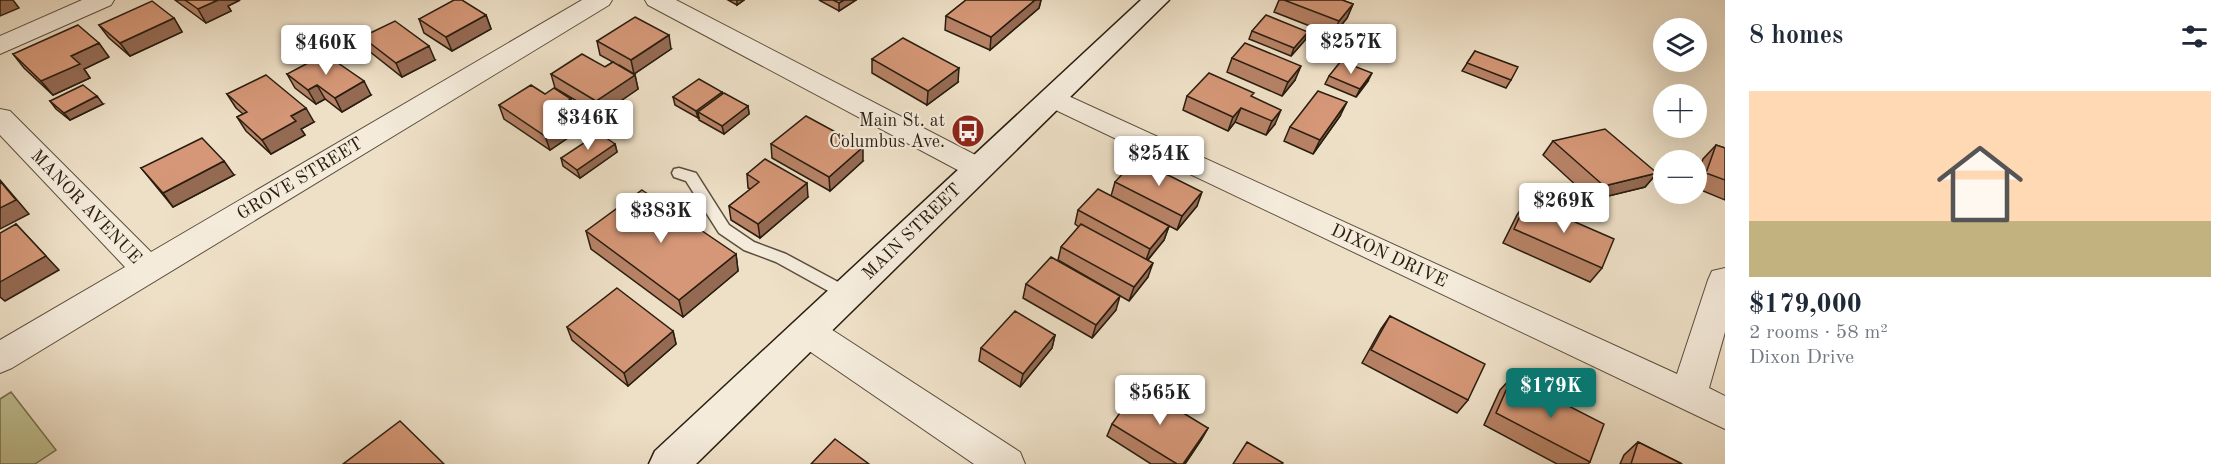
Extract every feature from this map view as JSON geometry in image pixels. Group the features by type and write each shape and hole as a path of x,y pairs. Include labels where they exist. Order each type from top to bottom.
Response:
{"main road":[{"name":"MAIN STREET","path":"669,464 1156,0"}],"street":[{"path":"0,46 102,0"},
{"name":"GROVE STREET","path":"0,358 600,0"},
{"path":"657,0 979,169"},
{"name":"DIXON DRIVE","path":"1053,98 1725,413"},
{"name":"MANOR AVENUE","path":"0,118 148,270"},
{"path":"1688,396 1725,280"},
{"path":"808,332 1006,464"}],"lane":[{"path":"679,173 691,177 724,229 749,246 781,258 847,294"}],"green space":[{"path":"11,392 56,450 35,464 0,464 0,399"}],"building":[{"path":"185,0 218,0 198,9"},
{"path":"454,0 462,0 486,15 446,37 419,19"},
{"path":"966,0 1035,0 991,37 946,16"},
{"path":"1284,0 1342,0 1353,4 1339,21"},
{"path":"152,1 174,18 120,43 99,25"},
{"path":"1266,15 1308,32 1294,48 1252,31"},
{"path":"635,17 669,35 631,60 597,41"},
{"path":"395,21 429,46 396,63 362,37"},
{"path":"78,25 99,43 71,56 80,64 41,81 13,54"},
{"path":"903,38 959,68 928,91 872,59"},
{"path":"1245,43 1301,66 1288,82 1232,58"},
{"path":"1475,51 1518,67 1511,80 1467,63"},
{"path":"325,54 364,81 335,98 317,85 308,90 287,74"},
{"path":"582,54 605,67 613,62 635,75 596,101 551,74"},
{"path":"1341,61 1372,73 1360,89 1329,76"},
{"path":"1209,73 1254,93 1251,96 1281,110 1272,121 1241,108 1233,117 1187,96"},
{"path":"266,75 306,108 291,116 296,121 262,140 237,117 247,112 227,94"},
{"path":"699,79 722,92 696,111 673,97"},
{"path":"83,85 97,96 64,113 50,101"},
{"path":"531,85 545,94 554,88 571,99 564,103 580,113 545,136 499,105"},
{"path":"1318,91 1347,102 1320,140 1290,127"},
{"path":"724,93 748,106 722,126 698,112"},
{"path":"806,116 863,147 829,177 771,144"},
{"path":"1605,129 1653,170 1653,174 1604,186 1553,141"},
{"path":"599,133 615,144 577,170 561,158"},
{"path":"202,138 224,161 163,193 141,168"},
{"path":"1716,145 1725,148 1725,180 1707,173"},
{"path":"765,159 807,183 758,224 729,206 759,182 747,174"},
{"path":"1136,159 1202,192 1182,216 1115,182"},
{"path":"0,181 16,200 0,208"},
{"path":"1098,189 1169,226 1150,249 1078,210"},
{"path":"642,190 736,254 679,300 586,231"},
{"path":"1527,201 1614,239 1602,268 1514,229"},
{"path":"16,224 46,256 0,282 0,233"},
{"path":"1081,224 1153,263 1134,287 1061,247"},
{"path":"1051,257 1120,296 1096,325 1026,284"},
{"path":"617,288 673,331 624,373 567,327"},
{"path":"1015,311 1055,335 1023,374 981,348"},
{"path":"1390,316 1485,364 1468,400 1371,350"},
{"path":"1512,377 1604,424 1590,462 1496,413"},
{"path":"1139,386 1208,428 1183,464 1177,464 1112,424"},
{"path":"400,421 444,464 343,464"},
{"path":"835,439 869,464 811,464"},
{"path":"1247,442 1283,463 1233,464"},
{"path":"1638,442 1682,464 1631,464"}],"place":[{"name":"Main St. at Columbus Ave.","path":"968,131"}]}
